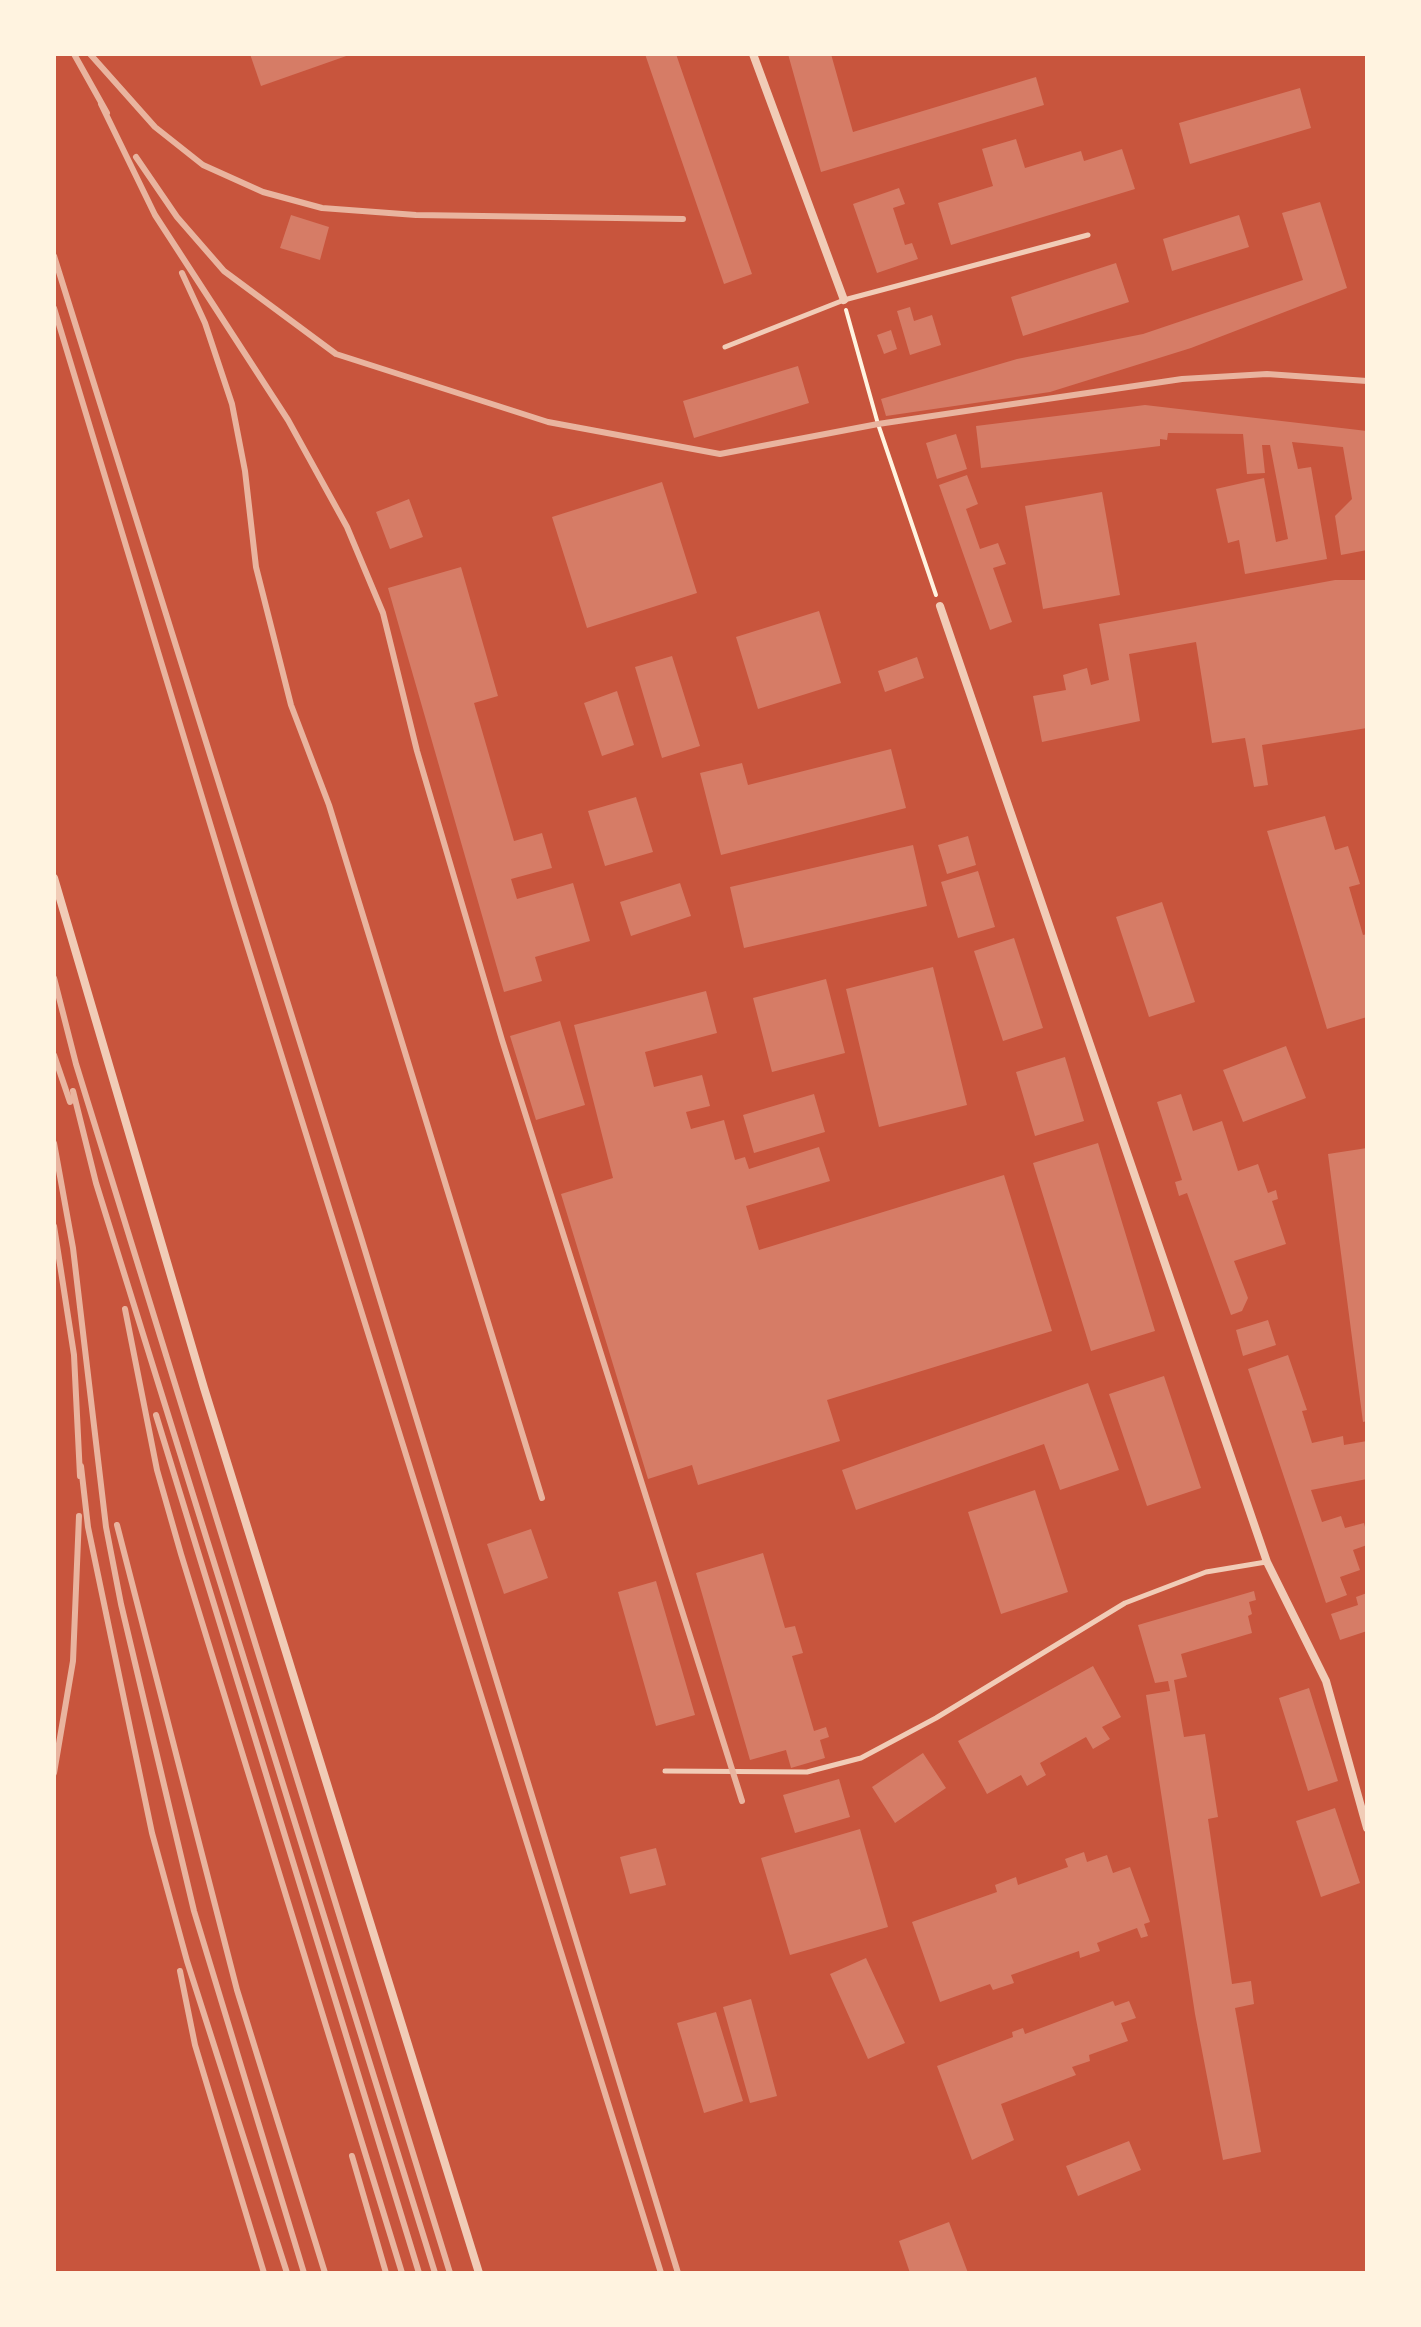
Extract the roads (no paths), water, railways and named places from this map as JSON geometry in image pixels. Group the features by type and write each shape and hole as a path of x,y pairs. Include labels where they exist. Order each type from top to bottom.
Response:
{"street":[{"path":"753,54 844,300"},
{"path":"940,606 1267,1562 1326,1681 1367,1828"},
{"path":"54,878 204,1388 479,2273"}],"lane":[{"path":"725,347 844,300 1088,235"},
{"path":"665,1771 807,1772 861,1758 936,1718 1125,1603 1206,1572 1267,1562"}],"railway":[{"path":"74,54 107,113"},
{"path":"90,54 155,127 203,165 263,192 322,208 416,215 683,219"},
{"path":"101,104 155,215 288,420 347,527 383,613 417,751 502,1040 742,1801"},
{"path":"136,157 177,217 224,271 336,354 548,422 720,454 878,424 1182,379 1267,374 1367,381"},
{"path":"54,256 360,1234 678,2273"},
{"path":"182,273 205,323 232,404 245,471 256,567 291,705 329,805 542,1498"},
{"path":"54,308 235,906 661,2273"},
{"path":"54,978 76,1064 450,2273"},
{"path":"54,1055 70,1102"},
{"path":"73,1091 96,1183 435,2273"},
{"path":"54,1143 73,1248 106,1527 121,1604 194,1911 304,2273"},
{"path":"54,1226 74,1355 80,1476"},
{"path":"125,1309 157,1470 181,1554 402,2273"},
{"path":"156,1415 419,2273"},
{"path":"81,1466 88,1527 152,1833 187,1961 287,2273"},
{"path":"54,1773 73,1661 79,1516"},
{"path":"117,1525 237,1990 325,2273"},
{"path":"180,1971 195,2045 264,2273"},
{"path":"352,2156 386,2273"}]}
